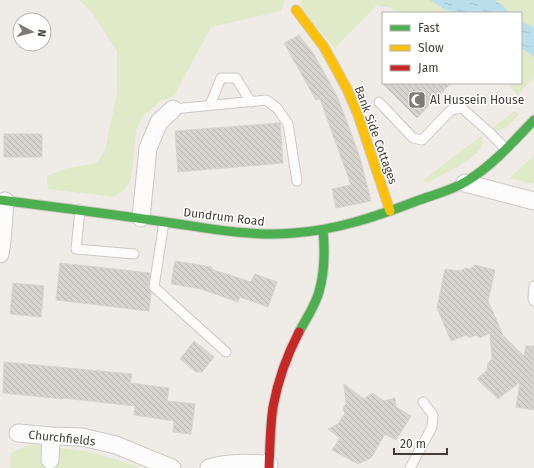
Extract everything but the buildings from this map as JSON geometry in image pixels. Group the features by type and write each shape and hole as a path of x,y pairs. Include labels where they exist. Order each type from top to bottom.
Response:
{"main road":[{"name":"Bank Side Cottages","path":"296,10 324,47 348,89 390,211"},
{"name":"Dundrum Road","path":"2,201 141,218 248,234 267,235 323,230 390,211 465,183 494,161 534,120"},
{"path":"269,466 274,407 280,379 290,352 319,293 326,253 323,230"}],"street":[{"path":"141,218 148,148 159,122 173,109"},
{"path":"465,183 533,204"},
{"path":"0,254 2,241 2,201"},
{"name":"Churchfields","path":"18,433 82,437 116,445 172,468"},
{"path":"50,460 51,436"},
{"path":"209,468 233,463 269,466"}],"lane":[{"path":"210,106 221,78 236,78 251,102"},
{"path":"173,109 266,100 277,108 288,124 297,181"},
{"path":"379,102 413,138 422,140 451,110 462,108 506,149"},
{"path":"80,210 76,249 134,254"},
{"path":"164,222 154,287 226,352"},
{"path":"534,286 534,301"},
{"path":"410,468 432,427 433,415 423,402"}],"green space":[{"path":"79,0 285,0 281,11 211,27 174,96 161,101 143,116 136,130 131,180 124,190 114,197 48,189 47,176 68,168 96,163 105,150 117,93 117,51 91,11"},
{"path":"301,0 534,0 534,77 518,95 507,84 522,84 522,12 399,12 391,8 377,5 335,48 302,10"},
{"path":"514,111 519,114 507,127 499,130 491,129"},
{"path":"481,136 481,148 472,157 431,181 426,183 423,180"},
{"path":"534,155 534,184 510,178"},
{"path":"31,444 91,452 142,468 10,468 11,453"}],"water":[{"path":"430,0 495,0 510,12 454,12 444,9"},
{"path":"522,22 534,28 534,57 522,49"}],"traffic: fast":[{"path":"0,200 246,233 278,234 325,229 385,213 448,190 467,181 494,160 534,120"},
{"path":"299,332 315,302 321,284 324,261 323,230"}],"traffic: slow":[{"path":"296,10 324,47 347,89 358,115 390,211"}],"traffic: jam":[{"path":"269,468 271,422 277,387 283,368 299,332"}],"place":[{"name":"Al Hussein House","path":"417,100"}]}
